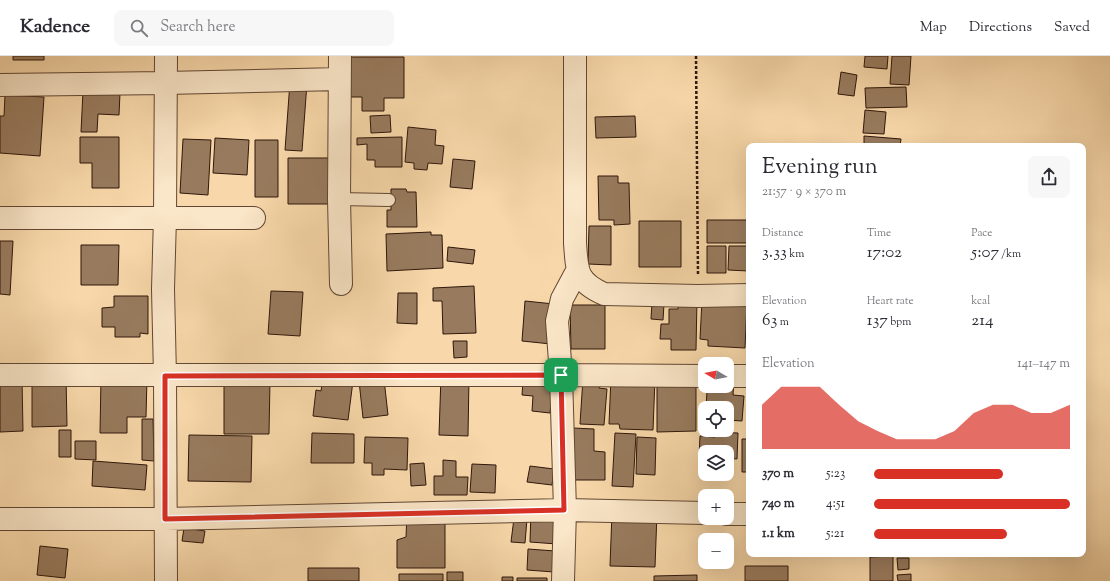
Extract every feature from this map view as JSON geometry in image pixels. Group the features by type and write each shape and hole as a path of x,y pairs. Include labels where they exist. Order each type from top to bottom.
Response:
{"street":[{"path":"166,56 163,289 166,581"},
{"path":"340,56 341,284"},
{"path":"575,56 575,243 578,271 590,288 604,294 698,296 746,295"},
{"path":"0,85 165,84 339,79"},
{"path":"0,218 254,218"},
{"path":"563,581 564,510 561,375 557,322 562,299 578,271"},
{"path":"0,375 698,376"},
{"path":"734,376 746,376"},
{"path":"0,519 165,519 564,510 698,513"},
{"path":"734,514 746,514"}],"lane":[{"path":"340,199 389,200"}],"path":[{"path":"696,56 698,296"}],"building":[{"path":"13,56 44,56 44,60 13,60"},
{"path":"865,56 888,56 887,69 864,67"},
{"path":"892,56 911,56 909,85 890,84"},
{"path":"350,57 404,57 404,98 384,98 384,111 362,111 362,97 349,97"},
{"path":"841,72 857,75 854,96 838,94"},
{"path":"290,82 307,83 302,151 285,150"},
{"path":"906,87 907,107 866,108 865,88"},
{"path":"83,91 120,93 119,115 98,114 97,132 81,132"},
{"path":"5,95 44,97 40,156 0,153 0,116 4,116"},
{"path":"865,110 886,112 884,134 863,133"},
{"path":"390,115 391,132 371,133 370,116"},
{"path":"635,116 636,137 596,138 595,117"},
{"path":"408,127 436,130 435,145 444,146 442,164 428,163 427,170 414,169 414,163 405,162"},
{"path":"864,136 901,139 900,143 864,143"},
{"path":"80,137 119,137 119,188 92,188 92,163 80,163"},
{"path":"402,137 402,167 375,167 375,160 367,160 367,144 357,145 357,138"},
{"path":"215,138 249,140 247,175 213,173"},
{"path":"183,139 211,140 208,195 180,193"},
{"path":"255,140 278,140 278,197 255,197"},
{"path":"288,158 335,158 335,204 288,204"},
{"path":"453,159 475,161 472,189 450,187"},
{"path":"598,176 618,176 618,183 629,183 630,224 614,225 614,220 599,220"},
{"path":"391,189 406,189 407,192 416,192 417,227 387,227 387,210 391,210"},
{"path":"707,220 746,220 746,243 707,243"},
{"path":"639,221 681,221 681,267 639,267"},
{"path":"589,226 611,226 611,265 588,264"},
{"path":"431,232 431,235 442,235 443,268 387,271 386,234"},
{"path":"0,241 13,241 10,295 0,294"},
{"path":"81,245 119,245 118,285 81,285"},
{"path":"707,246 726,246 726,273 707,273"},
{"path":"729,246 746,246 746,271 728,270"},
{"path":"448,247 475,250 473,264 447,261"},
{"path":"474,286 476,333 443,334 442,301 433,301 433,288"},
{"path":"271,291 303,292 300,336 268,334"},
{"path":"398,293 417,293 417,324 397,323"},
{"path":"114,296 148,296 148,334 140,333 140,337 115,337 115,327 102,327 102,308 114,307"},
{"path":"679,297 697,298 696,350 671,350 671,339 660,339 661,324 669,324 669,309 678,309"},
{"path":"702,300 746,302 745,348 708,346 708,340 700,339"},
{"path":"525,301 554,304 551,344 522,341"},
{"path":"652,302 664,304 663,320 651,319"},
{"path":"570,305 605,305 605,349 571,349"},
{"path":"453,341 467,341 467,357 454,358"},
{"path":"66,376 67,426 32,427 32,383"},
{"path":"441,376 469,377 468,436 439,435"},
{"path":"323,377 353,381 348,420 313,416 316,390 321,391"},
{"path":"611,377 655,379 653,430 620,429 619,424 609,424"},
{"path":"101,378 147,378 146,417 127,417 127,433 100,433"},
{"path":"583,378 599,379 599,388 607,389 604,425 580,424"},
{"path":"0,379 22,379 23,431 0,432"},
{"path":"224,379 270,380 269,434 224,434"},
{"path":"384,379 388,415 363,418 359,381"},
{"path":"523,381 553,384 550,413 532,411 533,396 522,395"},
{"path":"696,384 696,431 657,432 657,385"},
{"path":"707,393 733,393 733,395 744,396 742,421 734,420 734,401 706,401"},
{"path":"142,419 153,419 154,461 142,460"},
{"path":"573,428 594,429 594,451 605,452 605,480 572,480"},
{"path":"59,430 71,430 71,457 59,457"},
{"path":"312,433 354,434 354,463 311,463"},
{"path":"615,433 636,434 633,487 612,486"},
{"path":"734,433 738,433 737,459 734,459 734,445 700,445 700,437 734,437"},
{"path":"189,435 252,436 251,482 188,481"},
{"path":"365,437 408,438 407,470 384,469 384,475 372,475 372,463 364,463"},
{"path":"637,437 656,438 655,475 636,474"},
{"path":"742,439 746,439 746,472 742,472"},
{"path":"75,441 96,441 96,460 75,459"},
{"path":"443,460 456,461 456,477 468,477 467,495 434,495 434,476 443,476"},
{"path":"93,461 147,465 145,490 92,486"},
{"path":"424,463 426,485 411,486 410,464"},
{"path":"472,464 496,465 495,493 470,492"},
{"path":"530,466 554,469 552,485 527,482"},
{"path":"531,512 558,514 557,544 530,542"},
{"path":"612,512 657,513 655,567 610,566"},
{"path":"407,514 445,514 445,568 397,568 397,540 406,537"},
{"path":"514,518 527,519 525,543 511,542"},
{"path":"184,528 205,531 203,543 182,541"},
{"path":"40,546 68,549 65,578 37,575"},
{"path":"528,549 555,551 554,572 527,570"},
{"path":"870,557 893,557 893,581 870,581"},
{"path":"897,558 909,558 909,569 898,570"},
{"path":"745,566 788,566 788,581 745,581"},
{"path":"308,568 359,568 359,581 308,581"},
{"path":"447,572 463,572 463,581 447,581"},
{"path":"399,574 443,574 443,581 399,581"},
{"path":"911,574 911,581 898,581 897,575"},
{"path":"697,575 697,581 654,581 654,576"},
{"path":"502,577 513,577 513,581 502,581"},
{"path":"517,578 547,578 547,581 517,581"}],"route":[{"path":"561,375 564,510 165,519 165,376 561,375"}]}
